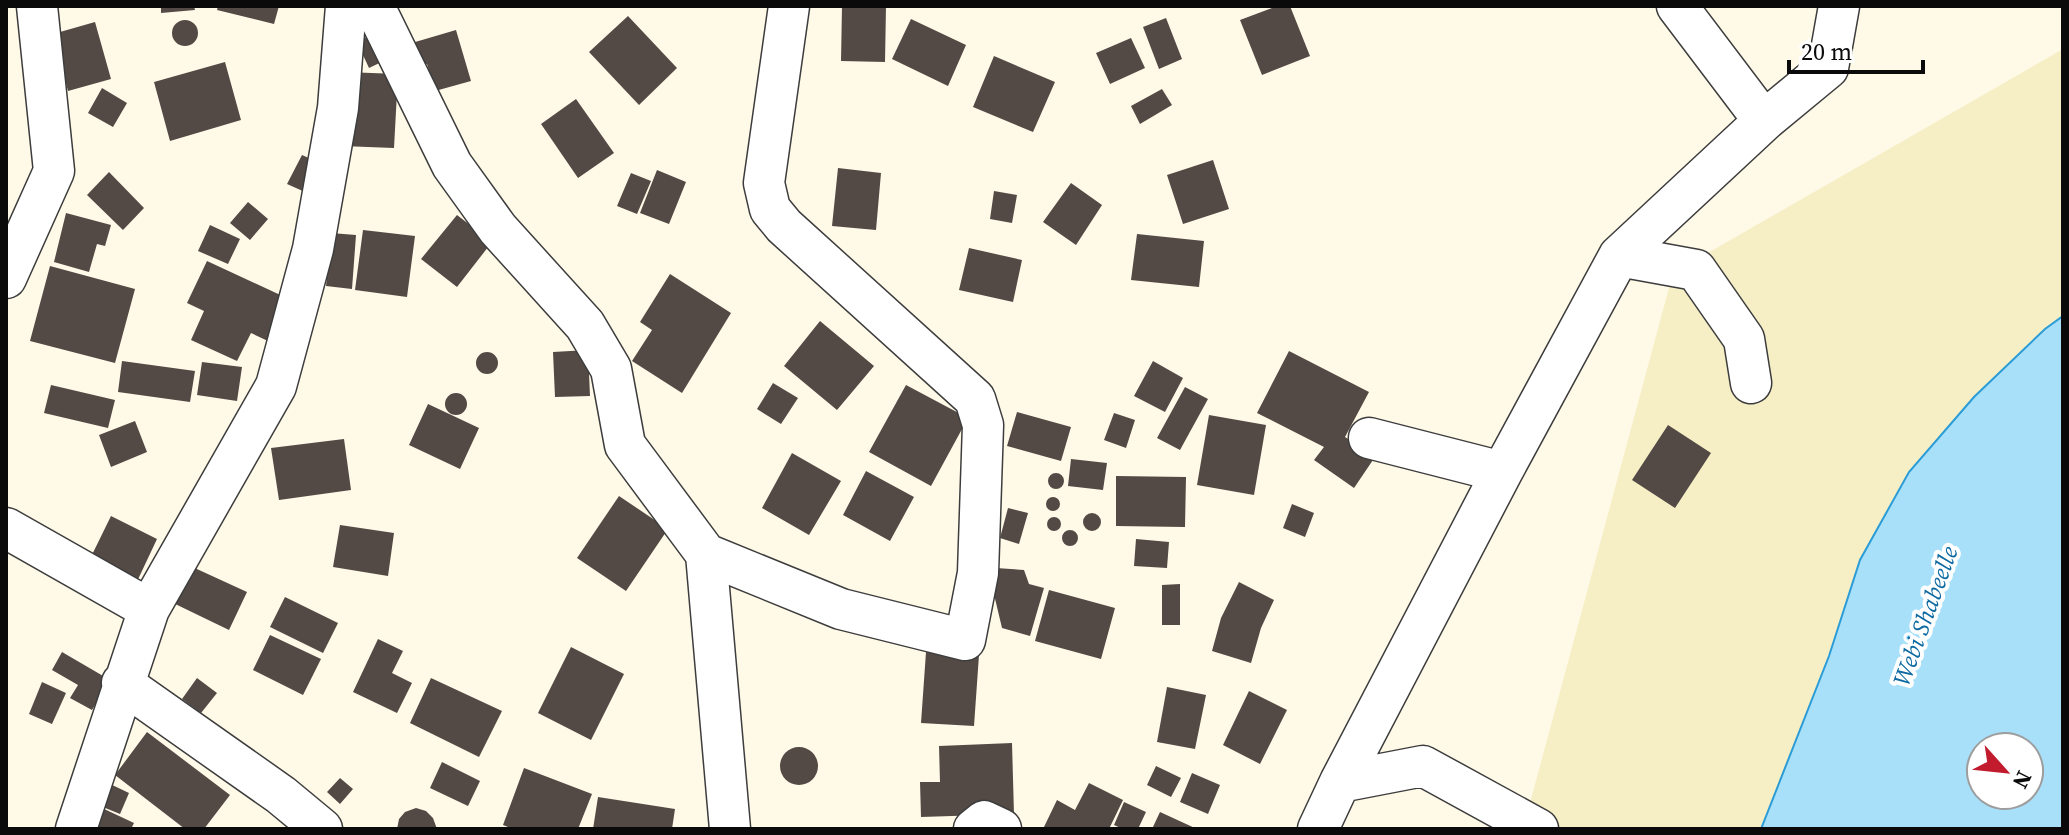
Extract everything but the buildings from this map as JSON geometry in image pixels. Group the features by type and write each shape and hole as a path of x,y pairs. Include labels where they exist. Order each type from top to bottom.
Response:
{"street":[{"path":"6,278 54,171 37,6"},
{"path":"76,829 149,609 276,386 313,249 338,108 346,6"},
{"path":"374,6 452,165 498,229 585,325 611,369 625,445 706,554 841,609 965,640 978,573 983,425 975,399 784,226 770,209 764,183 789,6"},
{"path":"1677,6 1764,121"},
{"path":"1318,829 1502,472 1619,256 1764,121 1828,68 1839,6"},
{"path":"1619,256 1696,270 1744,339 1751,383"},
{"path":"1369,438 1502,472"},
{"path":"6,528 149,609"},
{"path":"706,554 730,829"},
{"path":"122,683 281,795 322,829"},
{"path":"1340,782 1423,766 1538,829"},
{"path":"974,829 984,821 1001,829"}],"shaded area":[{"path":"2063,49 2063,316 2045,329 1974,397 1909,472 1860,560 1829,656 1761,829 1523,829 1673,273"}],"water":[{"name":"Webi Shabeelle","path":"2063,316 2063,829 1761,829 1829,656 1860,560 1909,472 1974,397 2045,329"}]}
